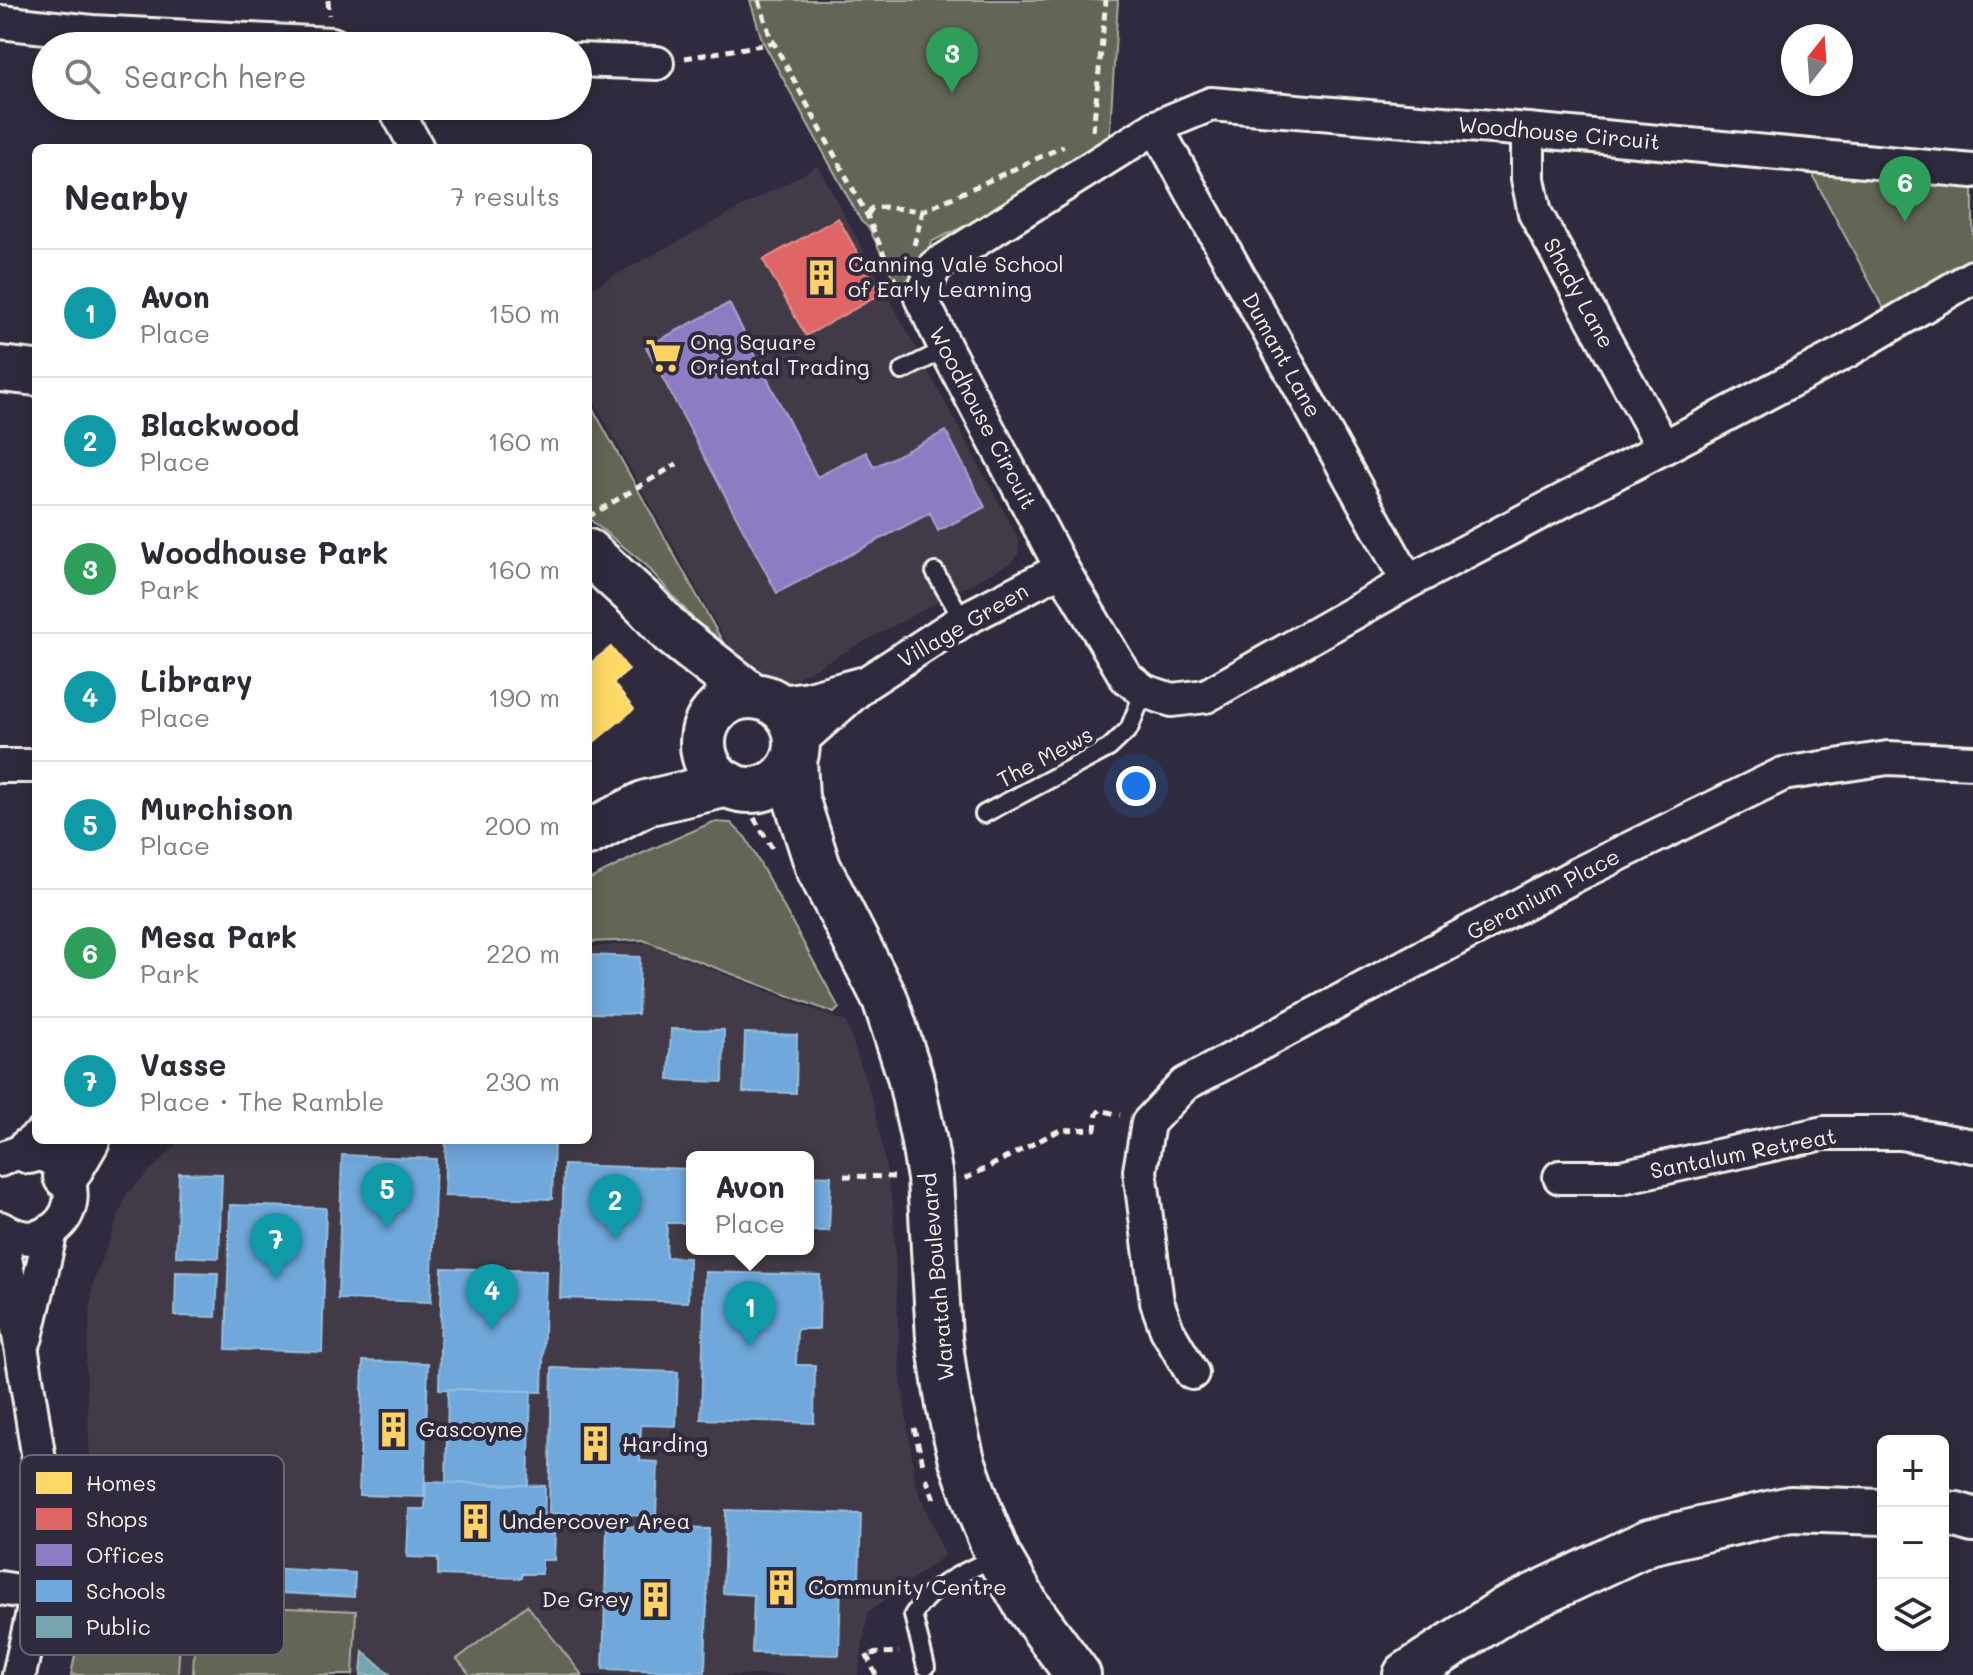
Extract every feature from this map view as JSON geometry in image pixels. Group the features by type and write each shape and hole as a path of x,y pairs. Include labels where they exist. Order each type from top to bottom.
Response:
{"street":[{"path":"0,22 92,32"},
{"path":"592,61 657,63"},
{"name":"Woodhouse Circuit","path":"1144,691 1126,677 1062,569 921,298 935,266 1156,127 1211,104 1973,171"},
{"path":"402,120 415,144"},
{"name":"Dumant Lane","path":"1156,127 1408,582"},
{"name":"Shady Lane","path":"1528,130 1528,179 1535,213 1663,447"},
{"path":"1144,691 1172,700 1206,696 1408,582 1847,351 1973,277"},
{"path":"0,369 32,373"},
{"name":"Waratah Boulevard","path":"592,556 672,633 762,699 784,710 791,720 796,732 796,798 818,867 885,999 910,1076 930,1178 939,1338 949,1406 962,1460 998,1556 1027,1606 1078,1675"},
{"name":"Village Green","path":"796,752 866,683 963,620 1062,569"},
{"name":"Waratah Boulevard","path":"672,633 707,733 708,763 716,775 743,797 769,811 818,867"},
{"name":"Village Green","path":"762,699 808,698 866,683"},
{"path":"592,831 646,803 707,733 721,706 735,698 762,699"},
{"path":"646,803 743,797 775,782 786,773 796,752"},
{"name":"Geranium Place","path":"1148,1123 1185,1084 1578,874 1783,774 1888,758 1973,762"},
{"path":"0,766 32,766"},
{"path":"1148,1123 1140,1171 1157,1302 1167,1330 1192,1373"},
{"name":"Santalum Retreat","path":"1560,1177 1621,1177 1824,1133 1901,1133 1973,1146"},
{"path":"0,1229 25,1238 39,1237 60,1223 67,1212 70,1188 32,1155"},
{"path":"0,1229 38,1455"},
{"path":"22,1352 51,1231"},
{"path":"1406,1675 1505,1610 1649,1542 1790,1509 1877,1512"},
{"path":"1949,1514 1973,1520"},
{"path":"0,1588 20,1591"},
{"path":"19,1675 23,1655"}],"lane":[{"path":"902,371 946,349"},
{"path":"935,572 963,620"},
{"name":"The Mews","path":"984,814 1109,748 1129,729 1144,691"},
{"path":"926,1667 913,1615 932,1591 998,1556"}],"path":[{"path":"1093,133 1106,0"},
{"path":"657,63 774,43"},
{"path":"867,215 872,208 884,207 923,211 1065,146"},
{"path":"592,515 677,464"},
{"path":"743,797 772,848"},
{"path":"961,1178 967,1179 1060,1130 1095,1129 1100,1110 1148,1123"},
{"path":"844,1176 891,1177 890,1164"},
{"path":"912,1417 916,1443 936,1502"},
{"path":"876,1675 866,1654 899,1652"}],"shaded area":[{"path":"818,166 1019,540 1019,553 1010,563 789,682 771,681 748,673 725,640 592,398 592,288"},
{"path":"645,943 846,1022 875,1108 893,1206 900,1371 916,1486 945,1555 868,1612 858,1675 179,1675 180,1655 284,1655 284,1455 90,1455 86,1365 93,1283 127,1194 177,1144 592,1144 592,947"}],"green space":[{"path":"750,0 1118,0 1109,146 1021,199 933,241 904,285 895,282 869,228 861,221 762,40"},
{"path":"1815,165 1973,178 1973,266 1887,314 1814,178"},
{"path":"592,407 730,655 727,657 646,565 592,521"},
{"path":"713,822 731,823 746,838 839,1008 834,1013 643,940 592,942 592,878"},
{"path":"527,1605 582,1675 470,1675 457,1659"},
{"path":"284,1608 356,1611 353,1675 193,1675 194,1655 284,1655"},
{"path":"75,1655 179,1655 178,1675 71,1675"}],"building: Homes":[{"path":"611,647 629,670 613,683 634,709 592,744 592,662"}],"building: Shops":[{"name":"Canning Vale School of Early Learning","path":"838,218 881,294 806,336 763,260"}],"building: Offices":[{"path":"729,303 817,477 866,452 874,467 946,431 985,507 938,531 930,513 777,593 646,347"}],"building: Schools":[{"path":"592,955 640,957 638,1014 592,1013"},
{"path":"671,1029 724,1030 723,1082 669,1080"},
{"path":"745,1033 797,1035 796,1093 743,1092"},
{"path":"446,1144 554,1144 552,1199 444,1196"},
{"path":"342,1155 436,1159 431,1302 338,1299"},
{"path":"564,1165 686,1169 686,1223 667,1223 666,1257 689,1258 688,1302 560,1298"},
{"path":"179,1173 222,1174 219,1258 176,1256"},
{"path":"814,1175 831,1176 829,1231 814,1231"},
{"path":"230,1205 326,1208 322,1352 226,1349"},
{"path":"442,1268 546,1271 542,1392 439,1389"},
{"path":"176,1272 218,1273 216,1317 175,1316"},
{"path":"705,1272 820,1275 819,1329 797,1329 796,1365 815,1365 814,1423 701,1419"},
{"name":"Gascoyne","path":"363,1361 428,1363 424,1497 359,1495"},
{"name":"Harding","path":"552,1368 678,1372 676,1426 641,1425 640,1461 658,1462 656,1516 549,1513"},
{"path":"448,1389 531,1391 528,1485 446,1483"},
{"name":"Undercover Area","path":"426,1482 545,1486 544,1534 555,1534 554,1560 542,1560 542,1574 522,1574 522,1578 438,1575 438,1558 407,1557 409,1509 425,1509"},
{"name":"Community Centre","path":"726,1510 861,1514 859,1580 841,1580 839,1655 752,1653 754,1595 723,1593"},
{"name":"De Grey","path":"607,1526 709,1529 705,1672 603,1669"},
{"path":"284,1569 355,1573 354,1597 284,1593"}],"building: Public":[{"path":"363,1651 391,1675 361,1675"}],"place":[{"name":"Woodhouse Park","path":"952,93"},
{"name":"Mesa Park","path":"1905,222"},
{"name":"Canning Vale School of Early Learning","path":"822,277"},
{"name":"Ong Square Oriental Trading","path":"664,355"},
{"name":"Murchison","path":"387,1229"},
{"name":"Blackwood","path":"615,1240"},
{"name":"Vasse","path":"276,1279"},
{"name":"Library","path":"492,1330"},
{"name":"Avon","path":"750,1347"},
{"name":"Gascoyne","path":"393,1429"},
{"name":"Harding","path":"596,1444"},
{"name":"Undercover Area","path":"476,1521"},
{"name":"Community Centre","path":"782,1587"},
{"name":"De Grey","path":"656,1599"}]}
